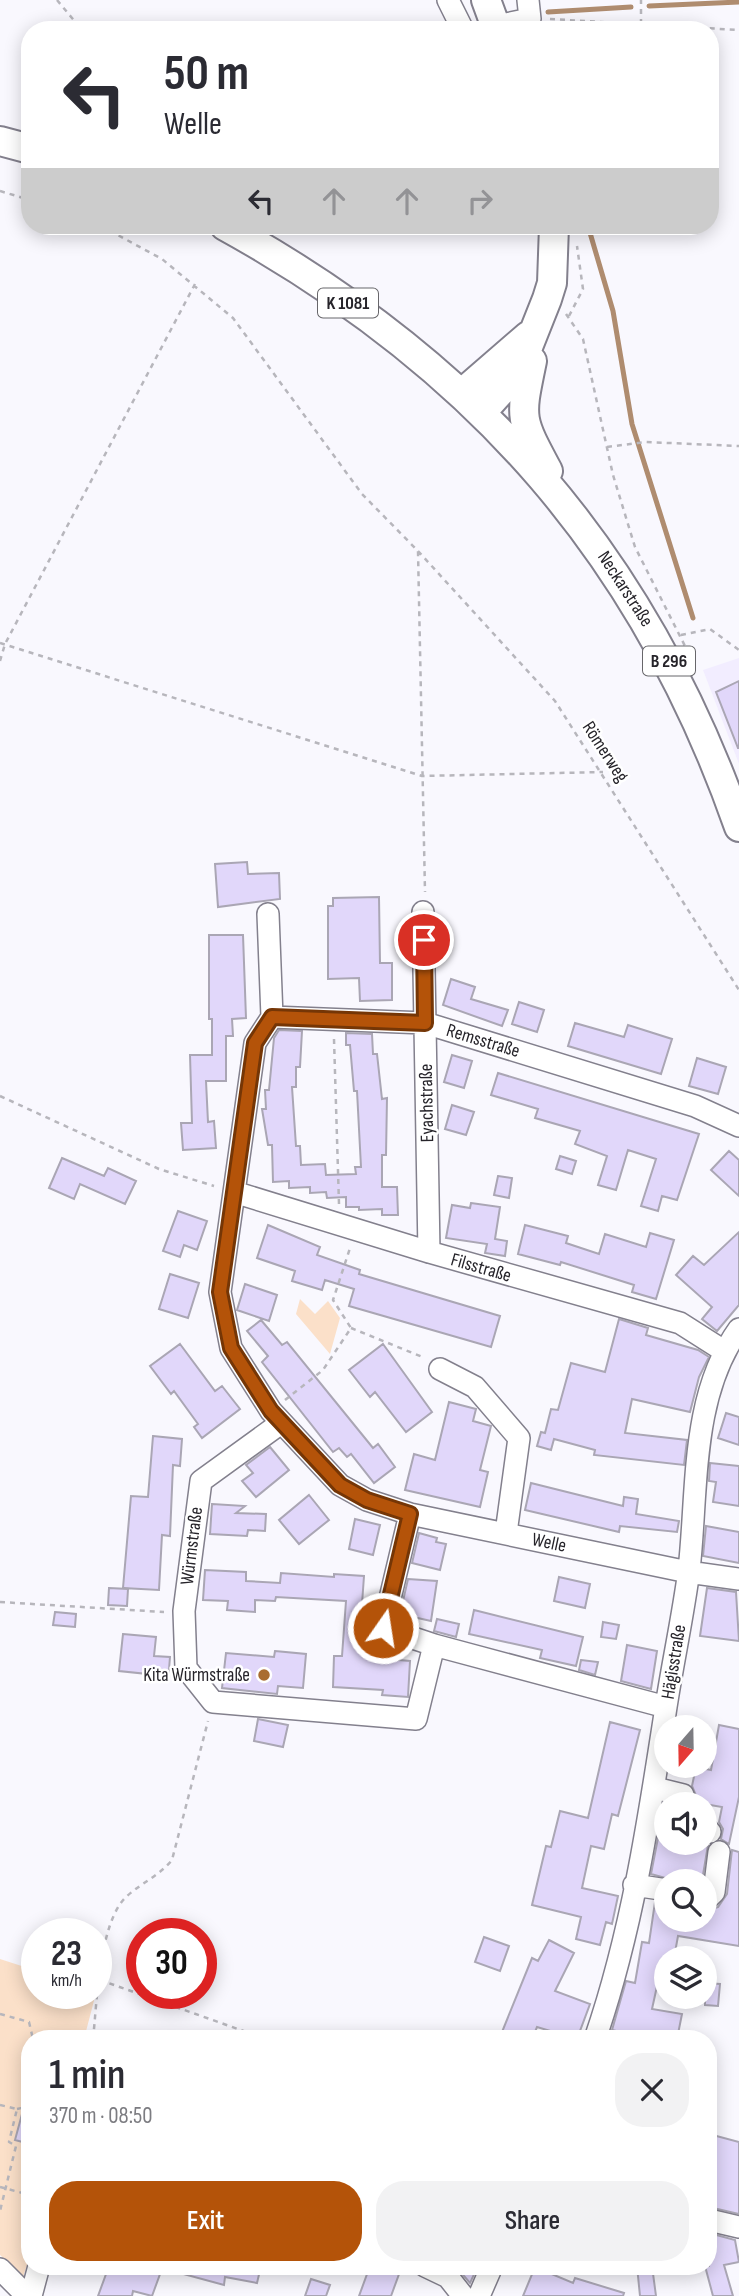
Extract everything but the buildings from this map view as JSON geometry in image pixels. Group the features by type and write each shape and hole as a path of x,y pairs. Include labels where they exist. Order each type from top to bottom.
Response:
{"main road":[{"path":"486,0 494,21"},
{"name":"K 1081","path":"239,235 349,303 472,403"},
{"name":"Neckarstraße","path":"564,235 552,283 518,372 472,403 569,510 619,577 661,646 700,726 739,827"},
{"name":"Neckarstraße","path":"531,334 534,354 524,391 524,422 569,510"}],"street":[{"path":"448,0 458,21"},
{"path":"511,21 529,10"},
{"name":"Eyachstraße","path":"423,912 429,1252"},
{"path":"234,1192 255,1043 272,1017 268,914"},
{"name":"Remsstraße","path":"272,1017 425,1023 695,1106 739,1126"},
{"name":"Filsstraße","path":"234,1192 429,1252 680,1323 724,1351"},
{"name":"Welle","path":"234,1192 220,1292 231,1348 276,1417 340,1485 367,1500 410,1514 688,1572 739,1579"},
{"name":"Hägisstraße","path":"598,2030 618,1972 655,1788 688,1572 704,1409 724,1351 739,1329"},
{"path":"440,1369 475,1387 519,1438 506,1533"},
{"name":"Würmstraße","path":"213,1702 186,1668 184,1611 201,1481 276,1417"},
{"path":"410,1514 383,1628 434,1645 666,1707"},
{"path":"213,1702 416,1719 434,1645"},
{"path":"655,1788 669,1792"},
{"path":"717,1872 719,1852"},
{"path":"634,1885 654,1888"},
{"path":"717,2222 739,2227"},
{"path":"0,2269 29,2296 36,2275"},
{"path":"444,2275 463,2296"},
{"path":"479,2296 488,2275"}],"path":[{"path":"57,0 74,21"},
{"path":"641,0 641,21"},
{"path":"529,10 617,21"},
{"path":"719,29 739,30"},
{"path":"0,191 21,197"},
{"name":"Römerweg","path":"118,235 162,259 233,318 362,494 555,701 603,772 739,990"},
{"path":"567,235 583,289 569,316 583,340 607,447 635,548 681,635 710,629 739,650"},
{"path":"0,661 5,644 195,284"},
{"path":"607,447 646,442 739,446"},
{"path":"418,551 423,912"},
{"path":"0,642 422,776 603,772"},
{"path":"334,1018 348,1227 334,1300 351,1328 420,1354 440,1369"},
{"path":"0,1096 159,1169 234,1192"},
{"path":"276,1417 323,1370 351,1328"},
{"path":"0,1602 184,1611"},
{"path":"112,1925 114,1916 125,1898 162,1873 172,1860 213,1702"},
{"path":"112,1984 241,2030"},
{"path":"94,2030 97,2009"},
{"path":"0,2014 29,2022 31,2030"},
{"path":"0,2105 21,2108"},
{"path":"0,2211 16,2146 9,2142 17,2109"},
{"path":"0,2187 21,2192"}],"shaded area":[{"path":"739,658 739,764 703,670"},
{"path":"300,1299 315,1314 328,1301 340,1318 330,1354 296,1314"},
{"path":"0,1959 21,1966 21,2009 92,2009 86,2030 21,2030 23,2277 0,2255"}],"waterway":[{"path":"649,6 739,2"},
{"path":"548,12 631,7"},
{"path":"591,235 613,311 632,424 693,618"}],"place":[{"name":"Kita Würmstraße","path":"264,1675"}],"route":[{"path":"383,1628 410,1514 367,1500 340,1485 281,1423 231,1348 220,1292 255,1043 272,1017 425,1023 424,940"}]}
